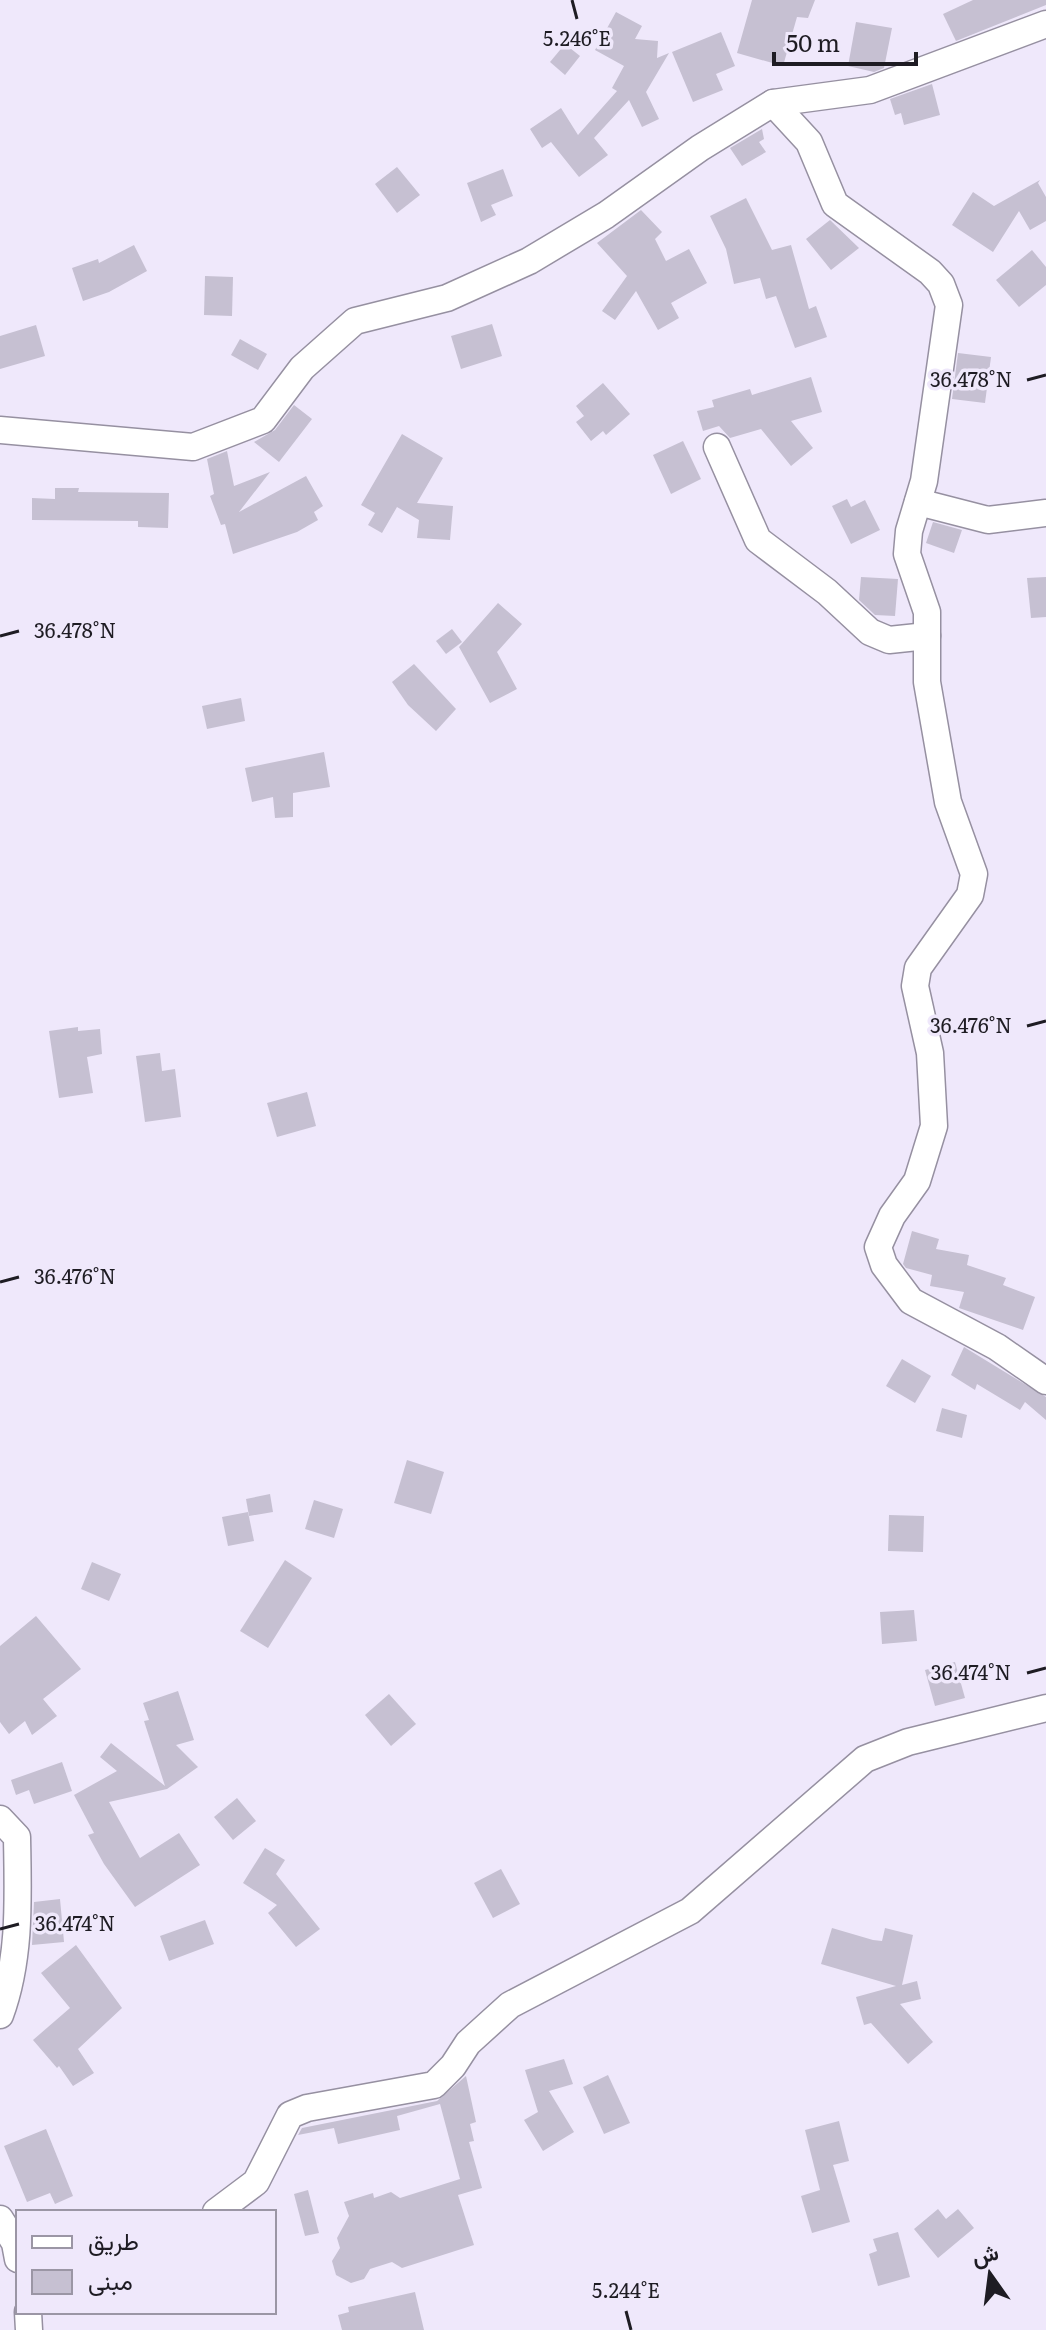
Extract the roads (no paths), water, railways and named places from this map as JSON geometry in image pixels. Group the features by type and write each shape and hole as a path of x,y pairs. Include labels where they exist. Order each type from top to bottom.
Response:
{"street":[{"path":"0,430 193,447 263,420 302,368 355,321 447,298 529,261 606,215 700,148 773,103 870,90 1046,24"},
{"path":"773,103 776,110 809,142 835,204 930,272 941,284 949,305 942,374 907,554 927,612 927,682 948,802 974,874 970,895 918,968 915,986 930,1053 934,1126 917,1181 892,1216 878,1247 884,1265 911,1301 997,1347 1046,1381"},
{"path":"717,447 758,540 827,592 870,632 889,640 927,636"},
{"path":"918,502 988,520 1046,513"},
{"path":"219,2210 256,2182 290,2115 307,2108 434,2085 453,2066 468,2043 510,2005 690,1911 865,1759 908,1742 1046,1708"},
{"path":"0,1819 17,1837 18,1893 13,1980 0,2015"},
{"path":"0,2219 16,2248"}]}
